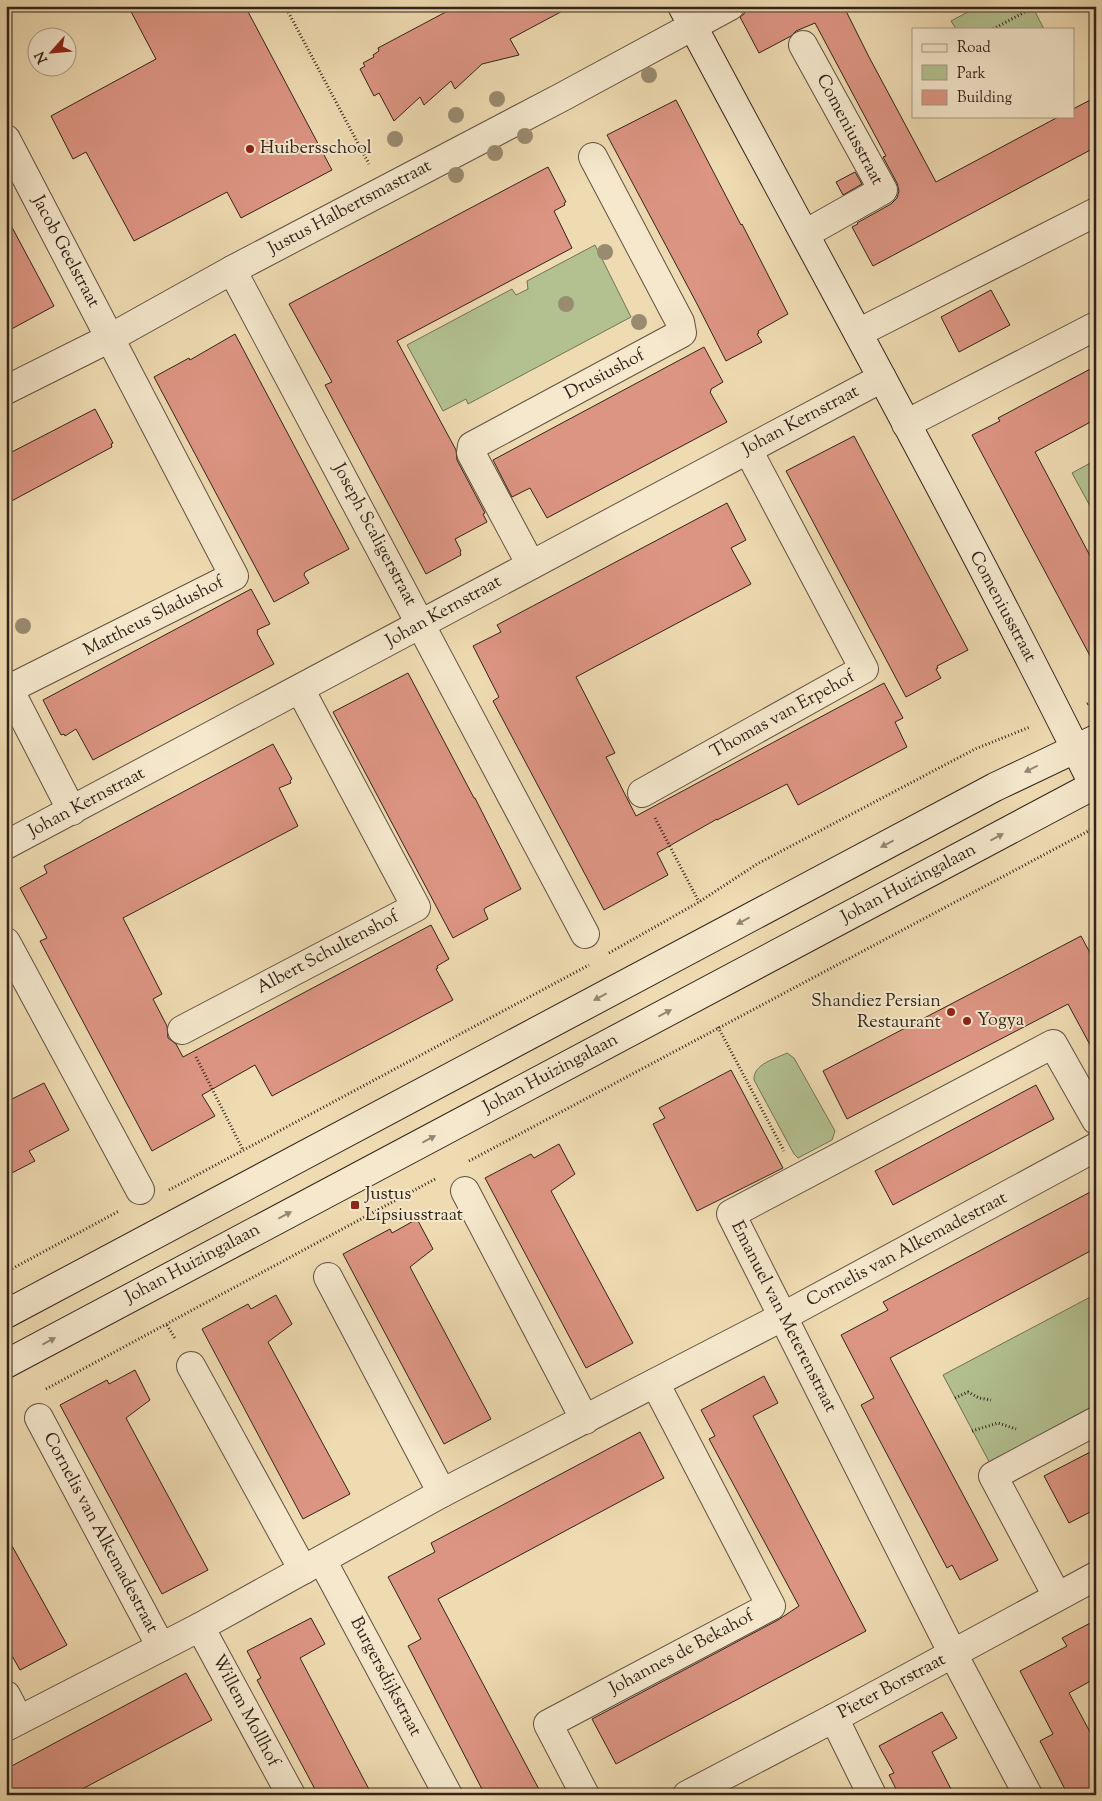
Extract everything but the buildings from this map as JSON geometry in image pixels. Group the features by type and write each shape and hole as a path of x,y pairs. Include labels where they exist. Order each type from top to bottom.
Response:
{"street":[{"path":"688,16 730,6"},
{"name":"Justus Halbertsmastraat","path":"6,390 110,338 232,270 384,191 688,16"},
{"name":"Comeniusstraat","path":"688,16 882,378 1058,716 1085,744 1095,787"},
{"name":"Comeniusstraat","path":"803,45 883,190 805,234"},
{"name":"Jacob Geelstraat","path":"6,139 110,338"},
{"name":"Drusiushof","path":"531,565 471,453 472,446 682,334 680,322 593,157"},
{"path":"858,333 1096,212"},
{"name":"Joseph Scaligerstraat","path":"232,270 422,624 585,934"},
{"path":"906,424 1096,326"},
{"name":"Mattheus Sladushof","path":"72,811 9,689 234,576 110,338"},
{"name":"Johan Kernstraat","path":"6,845 882,378"},
{"name":"Thomas van Erpehof","path":"642,793 864,669 748,450"},
{"name":"Albert Schultenshof","path":"182,1030 416,907 300,689"},
{"path":"6,1314 995,787 1085,744"},
{"name":"Johan Huizingalaan","path":"6,1364 1095,787"},
{"path":"6,942 142,1197"},
{"name":"Emanuel van Meterenstraat","path":"1028,1795 953,1654 731,1214 1053,1044 1096,1120"},
{"name":"Cornelis van Alkemadestraat","path":"6,1695 13,1724 200,1627 442,1493 782,1317 1096,1147"},
{"path":"455,1183 585,1420"},
{"path":"328,1277 442,1493"},
{"path":"191,1366 312,1565"},
{"name":"Johannes de Bekahof","path":"586,1795 548,1724 770,1606 655,1383"},
{"name":"Cornelis van Alkemadestraat","path":"39,1418 161,1647"},
{"path":"1057,1596 993,1476 1096,1421"},
{"name":"Burgersdijkstraat","path":"312,1565 448,1795"},
{"name":"Pieter Borstraat","path":"687,1795 834,1718 1096,1576"},
{"name":"Willem Mollhof","path":"200,1627 291,1795"},
{"path":"834,1718 872,1795"}],"path":[{"path":"285,6 384,191"},
{"path":"995,28 1036,6"},
{"path":"606,955 699,902 757,864 975,749 1096,700"},
{"path":"642,793 699,902"},
{"path":"462,1165 1096,827"},
{"path":"6,1272 142,1197 243,1150 597,960"},
{"path":"718,1027 798,1178"},
{"path":"182,1030 243,1150"},
{"path":"45,1390 455,1183"},
{"path":"955,1398 968,1392 979,1398 991,1400"}],"green space":[{"path":"979,6 1032,6 1043,28 955,28 951,21"},
{"path":"595,245 631,317 468,404 466,399 443,411 407,345 512,289 516,295 528,289 527,281"},
{"path":"1096,460 1096,517 1072,473"},
{"path":"787,1053 794,1058 835,1131 832,1140 798,1158 794,1154 754,1080 757,1070 761,1066"},
{"path":"1096,1294 1096,1416 994,1471 943,1375"}],"place":[{"name":"Huibersschool","path":"250,149"},
{"name":"Shandiez Persian Restaurant","path":"951,1012"},
{"name":"Yogya","path":"967,1021"},
{"name":"Justus Lipsiusstraat","path":"355,1205"}]}
